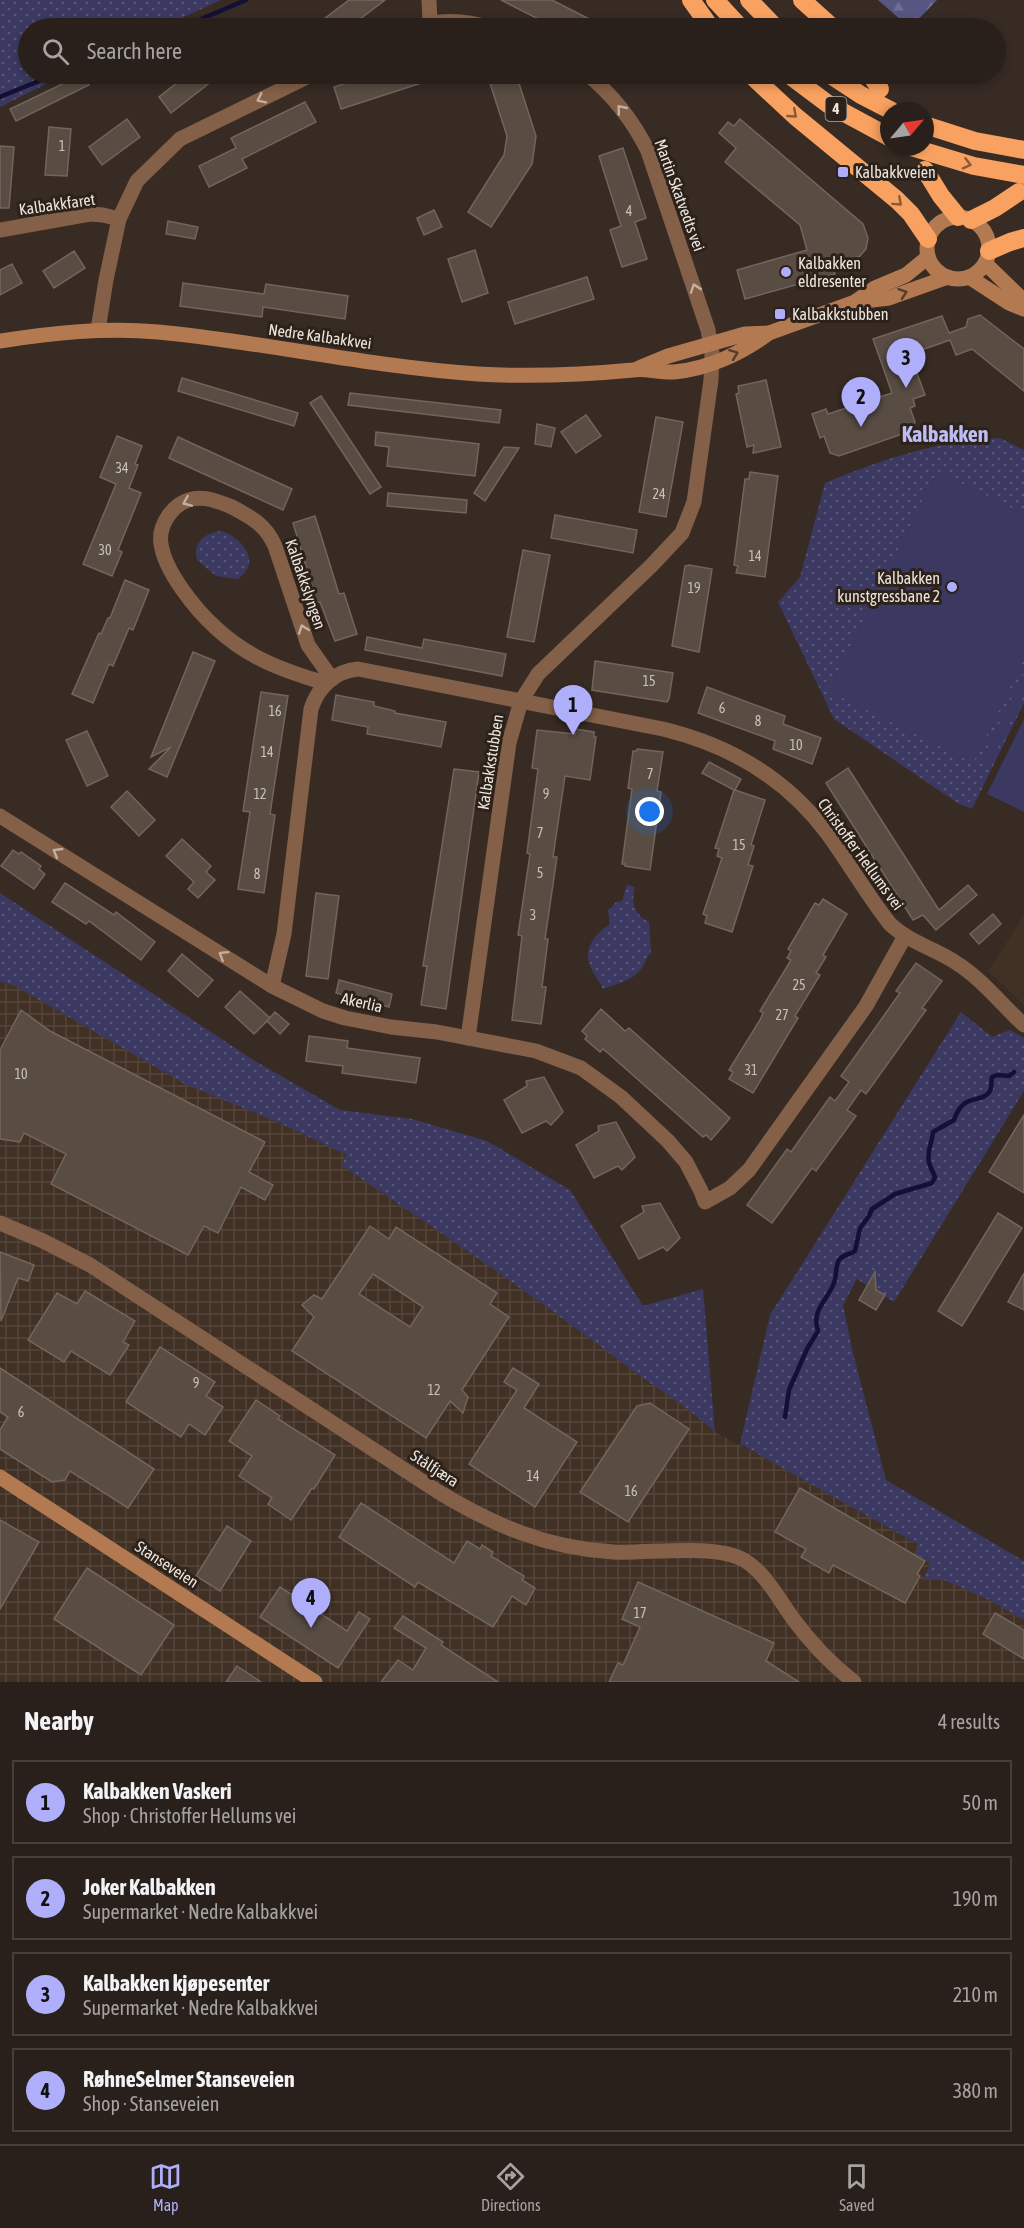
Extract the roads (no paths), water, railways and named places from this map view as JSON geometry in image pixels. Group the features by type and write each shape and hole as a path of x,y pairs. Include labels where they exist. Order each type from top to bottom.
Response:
{"highway":[{"path":"690,0 704,18"},
{"path":"716,0 732,18"},
{"path":"749,0 766,18"},
{"path":"802,0 822,18"},
{"path":"761,84 795,116 897,200 910,214 928,248"},
{"name":"4","path":"801,84 828,104 880,132"},
{"name":"4","path":"844,84 880,105"},
{"path":"934,128 975,141 1024,150"},
{"path":"934,154 974,166 1024,175"},
{"path":"925,170 940,196 964,218 995,208 1019,192"},
{"path":"987,257 1010,242 1024,238"}],"main road":[{"path":"987,257 976,273 969,277 948,278 932,266 928,248 931,231 942,220 964,218 985,233 987,257 1024,301"},
{"name":"Nedre Kalbakkvei","path":"855,302 875,288 906,275 928,248"},
{"path":"969,277 1009,303 1024,309"},
{"name":"Nedre Kalbakkvei","path":"0,341 98,330 182,334 405,366 479,374 558,375 636,369 672,372 712,363 749,348 769,333 855,302 888,298 948,278"},
{"name":"Nedre Kalbakkvei","path":"636,369 668,356 745,334 769,333"},
{"name":"Stanseveien","path":"0,1477 315,1682"}],"street":[{"path":"429,0 430,18"},
{"path":"98,330 119,219 137,181 180,139 293,84"},
{"name":"Martin Skatvedts vei","path":"597,84 618,104 635,127 648,152 700,303 711,345"},
{"name":"Kalbakkfaret","path":"0,230 90,214 119,219"},
{"name":"Kalbakkstubben","path":"468,1038 509,743 520,701 538,674 658,560 682,533 694,502 712,363 711,345"},
{"name":"Kalbakkslyngen","path":"193,499 211,499 253,518 266,530 275,546 308,645 329,681 286,672 260,661 231,641 199,611 181,587 161,546 163,525 170,513 193,499"},
{"name":"Christoffer Hellums vei","path":"329,681 352,670 367,670 663,729 690,736 725,750 762,770 795,797 817,821 883,915 904,936 954,961 973,974 1024,1025"},
{"path":"272,986 284,934 311,709 317,693 329,681"},
{"name":"Akerlia","path":"0,816 272,986 306,1004 345,1018 468,1038 547,1054 567,1061 593,1075 639,1113 680,1153 694,1176 705,1202 730,1188 749,1170 867,1006 904,936"},
{"name":"Stålfjæra","path":"0,1223 43,1241 90,1265 437,1491 496,1524 535,1539 592,1550 631,1553 708,1552 742,1559 758,1571 813,1644 854,1682"}],"waterway":[{"path":"204,18 246,0"},
{"path":"0,97 32,84"},
{"path":"785,1417 789,1390 807,1349 818,1331 816,1324 818,1311 834,1283 838,1262 842,1257 855,1251 860,1228 872,1209 895,1194 932,1183 935,1177 929,1164 928,1154 933,1132 954,1120 958,1111 967,1102 986,1095 991,1089 992,1077 1009,1076 1014,1072"}],"place":[{"name":"Kalbakkveien","path":"843,172"},
{"name":"Kalbakken eldresenter","path":"786,272"},
{"name":"Kalbakkstubben","path":"780,314"},
{"name":"Kalbakken kjøpesenter","path":"906,388"},
{"name":"Joker Kalbakken","path":"861,427"},
{"name":"Kalbakken kunstgressbane 2","path":"952,587"},
{"name":"Kalbakken Vaskeri","path":"573,735"},
{"name":"RøhneSelmer Stanseveien","path":"311,1628"}],"district":[{"name":"Kalbakken","path":"945,434"}]}
